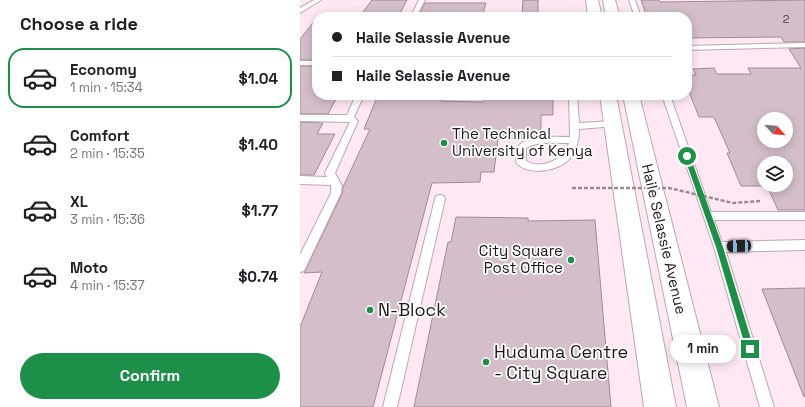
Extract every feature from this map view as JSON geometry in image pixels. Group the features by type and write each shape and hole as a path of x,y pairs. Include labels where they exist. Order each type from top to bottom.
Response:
{"main road":[{"path":"592,0 594,12"},
{"path":"609,0 612,12"},
{"name":"Haile Selassie Avenue","path":"609,100 660,407"},
{"name":"Haile Selassie Avenue","path":"631,100 703,407"}],"lane":[{"path":"300,11 318,0"},
{"path":"416,12 422,0"},
{"path":"632,0 636,12"},
{"path":"692,48 805,46"},
{"path":"300,63 312,63"},
{"path":"350,118 358,100"},
{"path":"572,100 575,126 574,140 573,149 566,159 555,165 535,168 527,166 521,162 522,146 532,141 574,140"},
{"path":"668,100 719,247 768,407"},
{"path":"300,118 350,118 354,121 353,127 330,173 337,186 336,193 300,267"},
{"path":"575,126 613,124"},
{"path":"300,180 334,181"},
{"path":"390,407 440,199"},
{"path":"707,216 805,216"},
{"path":"719,247 805,245"}],"path":[{"path":"572,188 669,188 733,203 760,201"}],"building":[{"path":"372,0 407,0 401,12 363,12"},
{"path":"523,0 538,0 538,12 522,12"},
{"path":"641,0 659,0 660,2 805,0 805,42 784,42 781,37 692,38 692,12 645,12"},
{"path":"425,3 486,3 483,12 421,11"},
{"path":"312,24 312,60 300,60 300,39"},
{"path":"805,48 805,210 778,210 770,192 793,192 793,156 757,156 757,186 741,186 727,153 730,153 714,117 699,117 692,99 692,75 696,75 693,69 714,68 717,74 751,74 748,68 801,68 789,49"},
{"path":"300,66 312,66 312,100 335,100 328,114 300,114"},
{"path":"376,100 441,100 483,102 484,100 553,100 553,115 541,115 541,136 498,139 494,172 481,172 480,182 432,183 373,407 300,407 300,327 322,272 304,273 342,194 343,187 370,129 364,129"},
{"path":"300,122 323,123 317,134 335,134 314,175 300,175"},
{"path":"456,217 528,218 528,221 595,220 611,407 414,407 448,242 451,242"},
{"path":"805,288 805,396 804,397 762,289"}],"place":[{"name":"The Technical University of Kenya","path":"444,143"},
{"name":"City Square Post Office","path":"571,260"},
{"name":"N-Block","path":"370,310"},
{"name":"Huduma Centre - City Square","path":"486,362"}],"route":[{"path":"687,156 719,247 750,349"}]}
